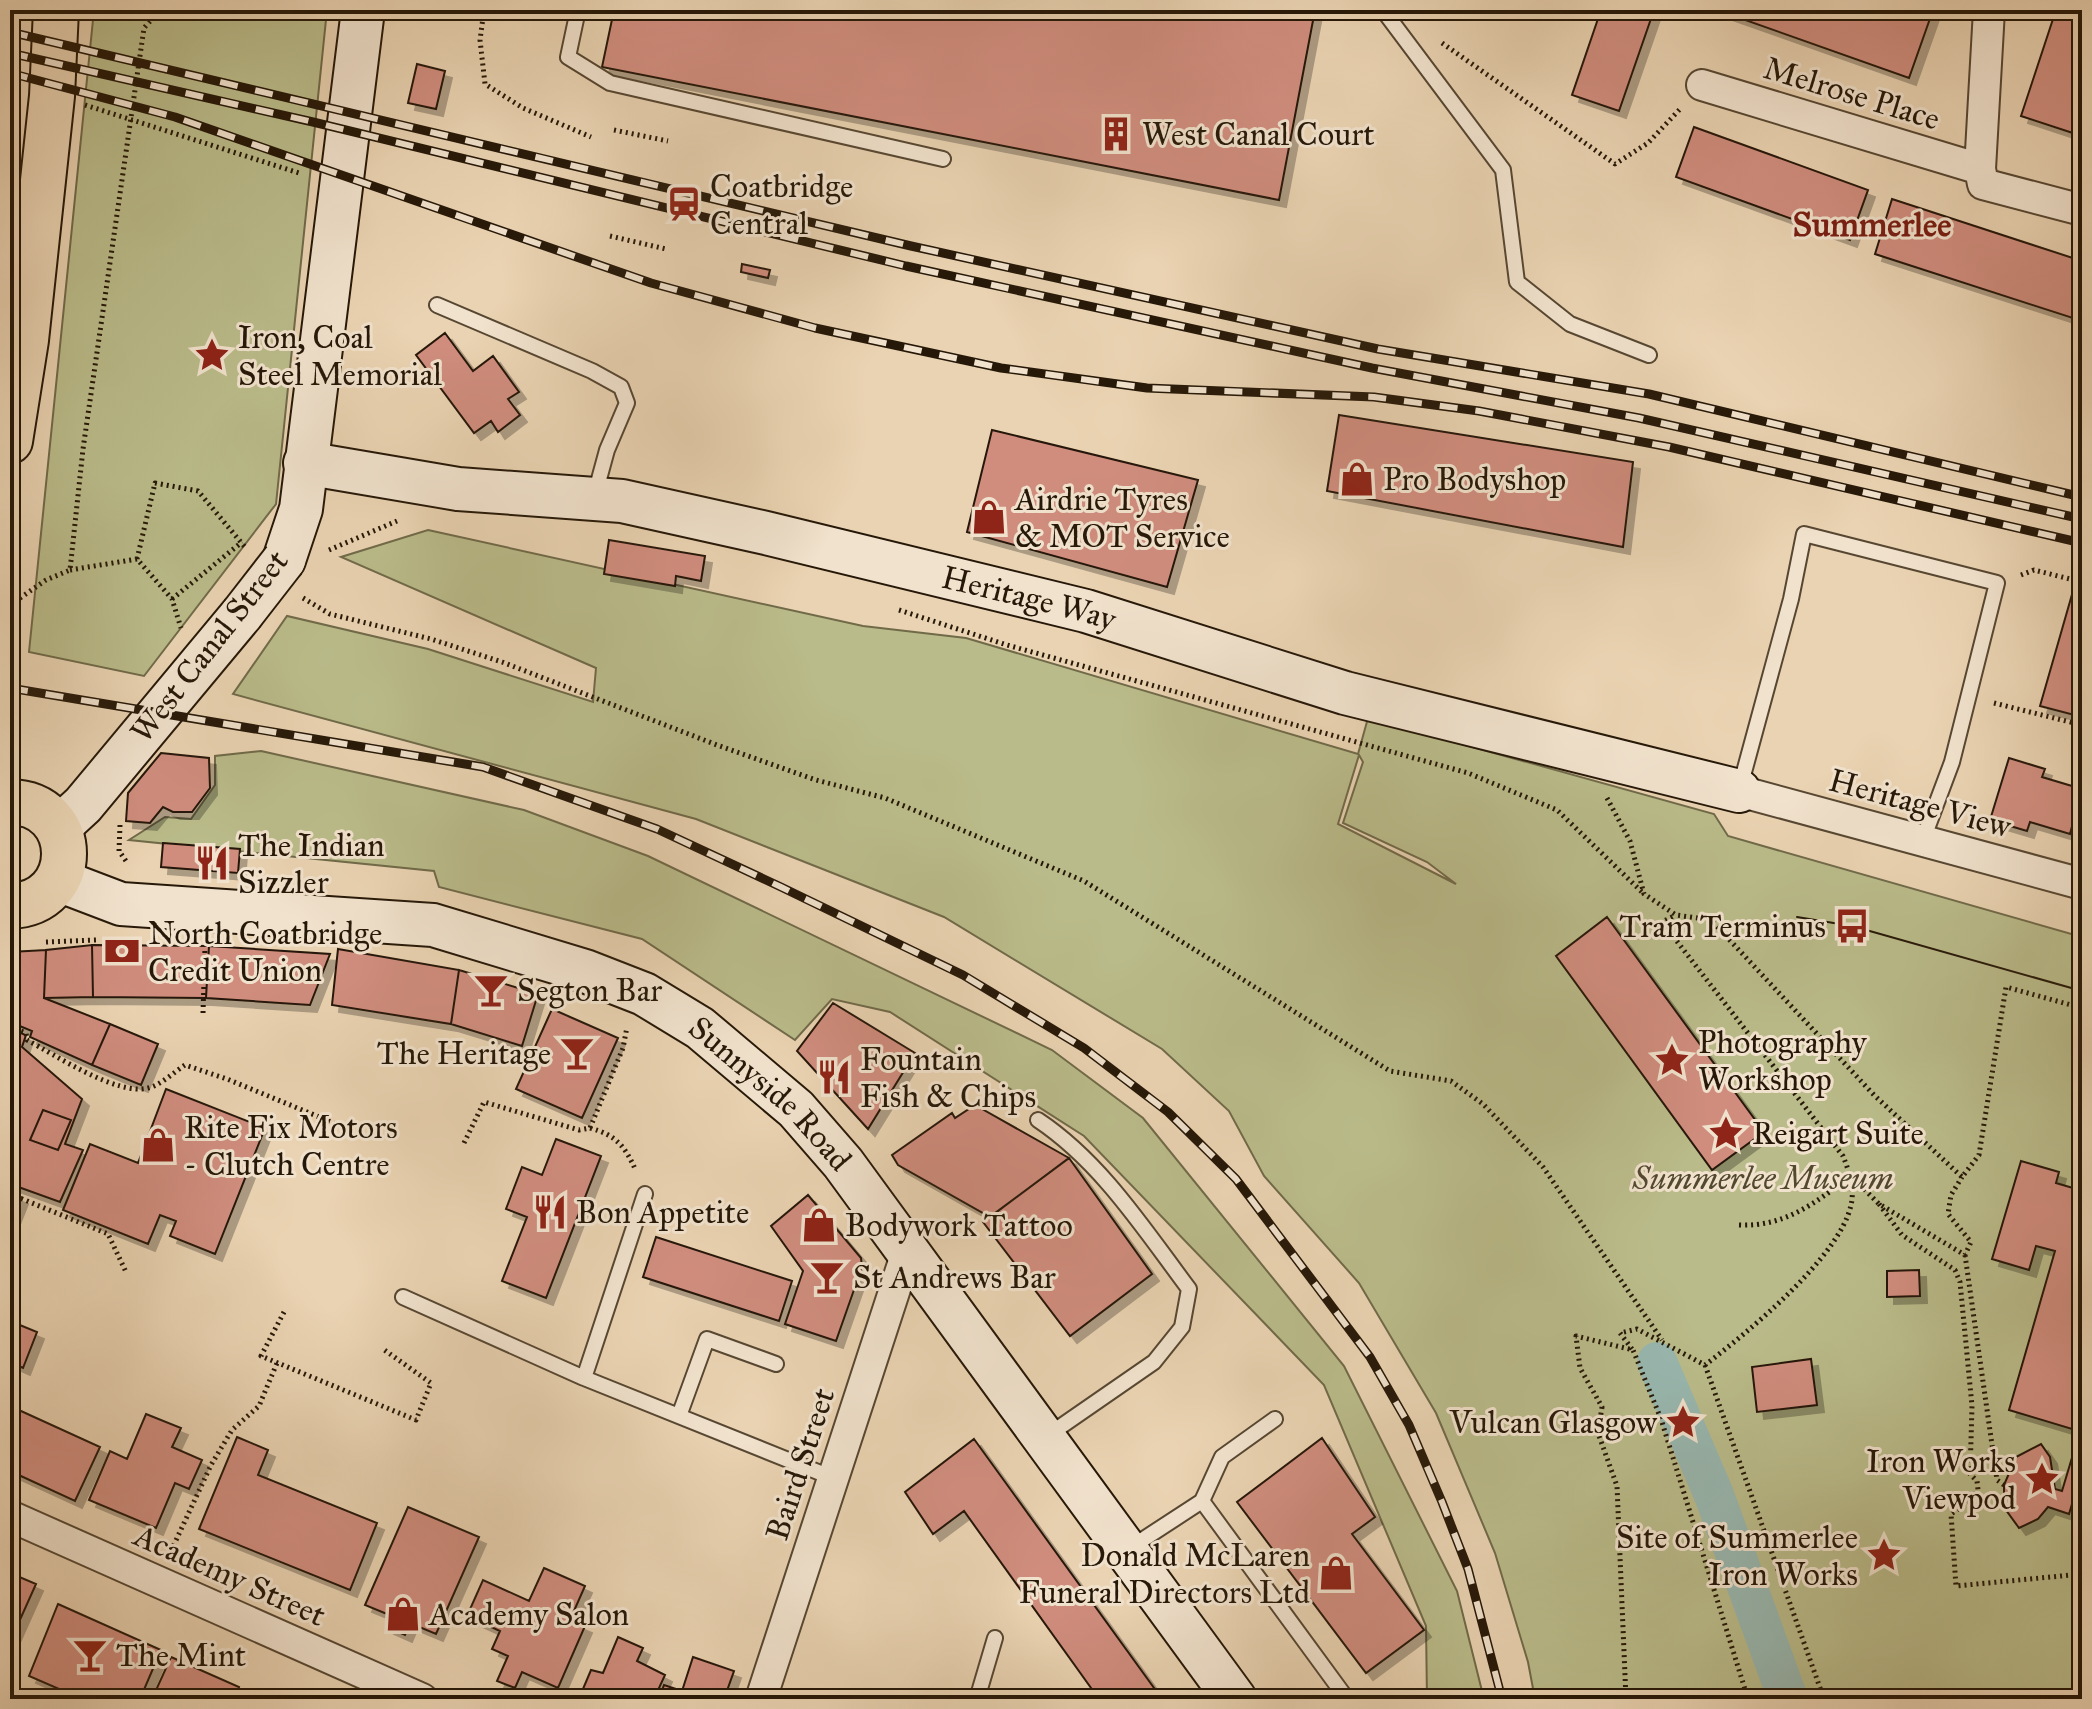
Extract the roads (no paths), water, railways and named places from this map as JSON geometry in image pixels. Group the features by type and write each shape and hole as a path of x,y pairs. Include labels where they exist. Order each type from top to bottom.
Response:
{"main road":[{"path":"10,441 18,339 52,96 56,10"},
{"path":"10,906 39,899 58,880 65,853 26,803"}],"street":[{"name":"West Canal Street","path":"26,803 83,805 287,564 301,509 363,10"},
{"name":"Melrose Place","path":"1989,10 1980,169 1983,184 2082,210"},
{"name":"Melrose Place","path":"1702,85 1980,169"},
{"name":"Heritage Way","path":"305,463 458,489 594,497 752,530 1086,611 1345,693 1739,791"},
{"name":"Heritage View","path":"1739,791 2082,884"},
{"name":"Sunnyside Road","path":"58,880 121,904 433,925 495,941 633,991 700,1028 796,1109 843,1163 1235,1699"},
{"name":"Baird Street","path":"761,1699 907,1252"},
{"name":"Academy Street","path":"10,1516 422,1699"}],"lane":[{"path":"578,10 568,57 610,83 943,159"},
{"path":"1383,10 1503,170 1517,282 1570,324 1649,355"},
{"path":"437,305 592,371 621,387 627,403 607,450 594,497"},
{"path":"1739,791 1787,613 1804,534 1997,583 1952,762 1922,842"},
{"path":"1038,1120 1062,1136 1120,1197 1189,1289 1182,1327 1154,1362 1043,1439"},
{"path":"584,1378 645,1194"},
{"path":"403,1297 584,1378 833,1478"},
{"path":"679,1416 707,1339 776,1364"},
{"path":"1124,1551 1202,1501 1222,1457 1275,1419"},
{"path":"1202,1501 1347,1699"},
{"path":"977,1699 995,1638"}],"waterway":[{"path":"1657,1362 1714,1495 1788,1699"}],"tram line":[{"path":"1797,917 1852,926 2082,991"}],"railway":[{"path":"10,32 911,246 1378,349 1649,394 2082,497"},
{"path":"10,53 313,122 906,266 1372,368 1639,418 2082,519"},
{"path":"10,73 175,117 651,283 815,328 1001,368 1147,388 1374,397 1479,411 1669,447 2082,543"},
{"path":"10,688 483,767 657,829 963,975 1084,1048 1168,1112 1236,1179 1370,1357 1409,1425 1468,1569 1502,1699"}],"place":[{"name":"West Canal Court","path":"1116,134"},
{"name":"Coatbridge Central","path":"684,204"},
{"name":"Iron, Coal Steel Memorial","path":"212,355"},
{"name":"Pro Bodyshop","path":"1357,479"},
{"name":"Airdrie Tyres & MOT Service","path":"989,517"},
{"name":"The Indian Sizzler","path":"212,863"},
{"name":"Tram Terminus","path":"1852,926"},
{"name":"North Coatbridge Credit Union","path":"122,951"},
{"name":"Segton Bar","path":"491,990"},
{"name":"The Heritage","path":"577,1053"},
{"name":"Photography Workshop","path":"1672,1060"},
{"name":"Fountain Fish & Chips","path":"834,1077"},
{"name":"Reigart Suite","path":"1726,1133"},
{"name":"Rite Fix Motors - Clutch Centre","path":"158,1145"},
{"name":"Bon Appetite","path":"550,1212"},
{"name":"Bodywork Tattoo","path":"819,1225"},
{"name":"St Andrews Bar","path":"827,1277"},
{"name":"Vulcan Glasgow","path":"1683,1422"},
{"name":"Iron Works Viewpod","path":"2042,1479"},
{"name":"Site of Summerlee Iron Works","path":"1884,1555"},
{"name":"Donald McLaren Funeral Directors Ltd","path":"1336,1573"},
{"name":"Academy Salon","path":"403,1614"},
{"name":"The Mint","path":"90,1655"}],"district":[{"name":"Summerlee","path":"1872,224"}],"park label":[{"name":"Summerlee Museum","path":"1763,1178"}]}
